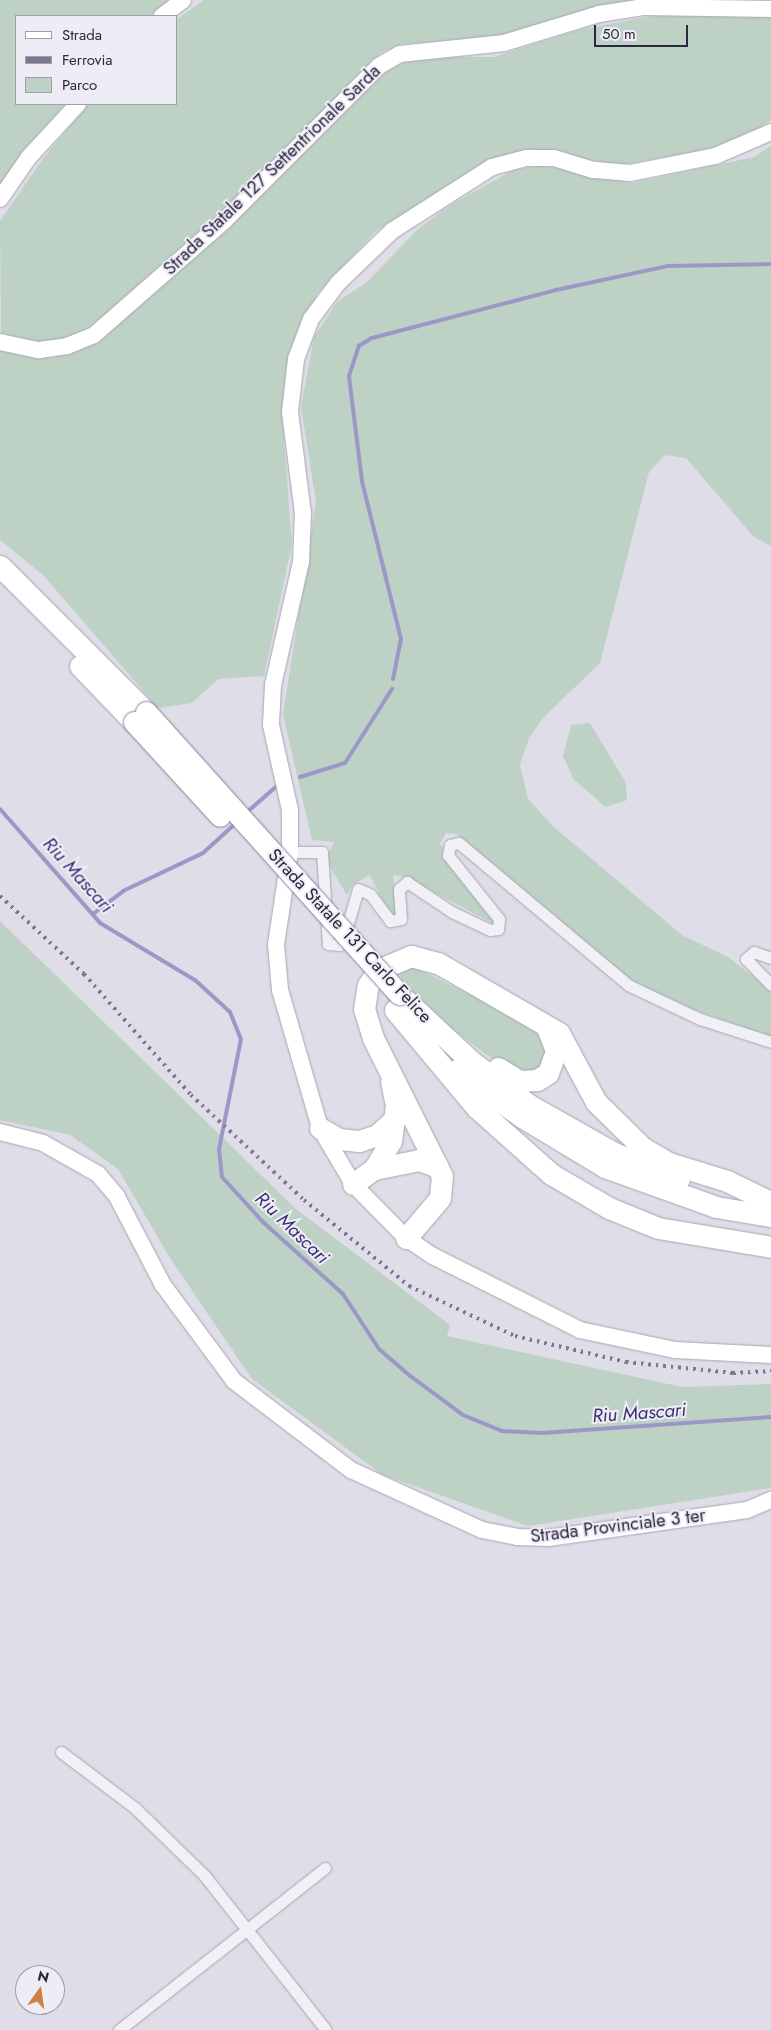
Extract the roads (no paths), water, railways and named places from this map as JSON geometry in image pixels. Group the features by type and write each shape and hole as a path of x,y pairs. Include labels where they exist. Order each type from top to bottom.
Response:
{"highway":[{"name":"Strada Statale 131 Carlo Felice","path":"0,566 140,717 397,1002 529,1105 614,1153 659,1173 771,1206"},
{"name":"Strada Statale 131 Carlo Felice","path":"0,586 140,717"},
{"path":"406,1238 440,1198 438,1167 388,1064 364,1009 368,985 378,970 411,956 438,963 543,1020 570,1047 596,1102 643,1148 669,1163 727,1181 771,1206"},
{"path":"397,1002 520,1081 543,1077 556,1059 555,1044 543,1020"},
{"path":"397,1002 477,1108 551,1174 609,1208 658,1228 765,1248"},
{"path":"353,1184 374,1169 391,1141 396,1118 388,1064"},
{"path":"320,1128 339,1139 359,1141 377,1135 396,1118"},
{"path":"374,1169 419,1160 438,1167"}],"main road":[{"path":"163,15 183,0"},
{"name":"Strada Statale 127 Settentrionale Sarda","path":"0,342 39,350 67,346 94,335 224,221 380,66 400,54 504,43 599,14 644,7 771,9"},
{"path":"0,199 29,157 77,105"},
{"path":"771,132 715,156 630,173 593,170 554,158 526,158 492,167 392,231 338,283 311,319 296,359 290,412 303,513 301,562 273,685 271,726 286,780 290,852 276,945 280,990 320,1128 353,1184 406,1238 433,1256 580,1330 675,1350 771,1355"},
{"name":"Strada Provinciale 3 ter","path":"0,1132 43,1143 98,1174 118,1197 163,1286 234,1381 360,1474 482,1530 517,1537 548,1538 738,1511 771,1500"}],"street":[{"path":"290,852 322,852 328,944 339,944 344,937 358,889 370,894 390,921 401,919 399,889 407,882 452,912 488,930 498,929 499,918 448,855 450,845 460,843 628,985 692,1016 771,1042"},
{"path":"771,958 754,952 746,959 771,985"},
{"path":"61,1752 135,1808 204,1875 326,2030"},
{"path":"119,2030 325,1868"}],"waterway":[{"path":"393,679 401,639 362,481 349,376 359,346 372,338 556,290 668,266 771,264"},
{"path":"300,777 345,763 392,689"},
{"path":"246,813 279,784"},
{"name":"Riu Mascari","path":"0,809 100,923 195,980 230,1012 241,1039 219,1149 222,1177 263,1222 343,1294 379,1349 409,1375 463,1415 502,1431 542,1433 771,1417"},
{"path":"93,914 123,891 203,853 236,823"}],"railway":[{"path":"0,896 84,974 191,1095 304,1200 409,1286 515,1336 626,1362 733,1373 771,1371"}]}
